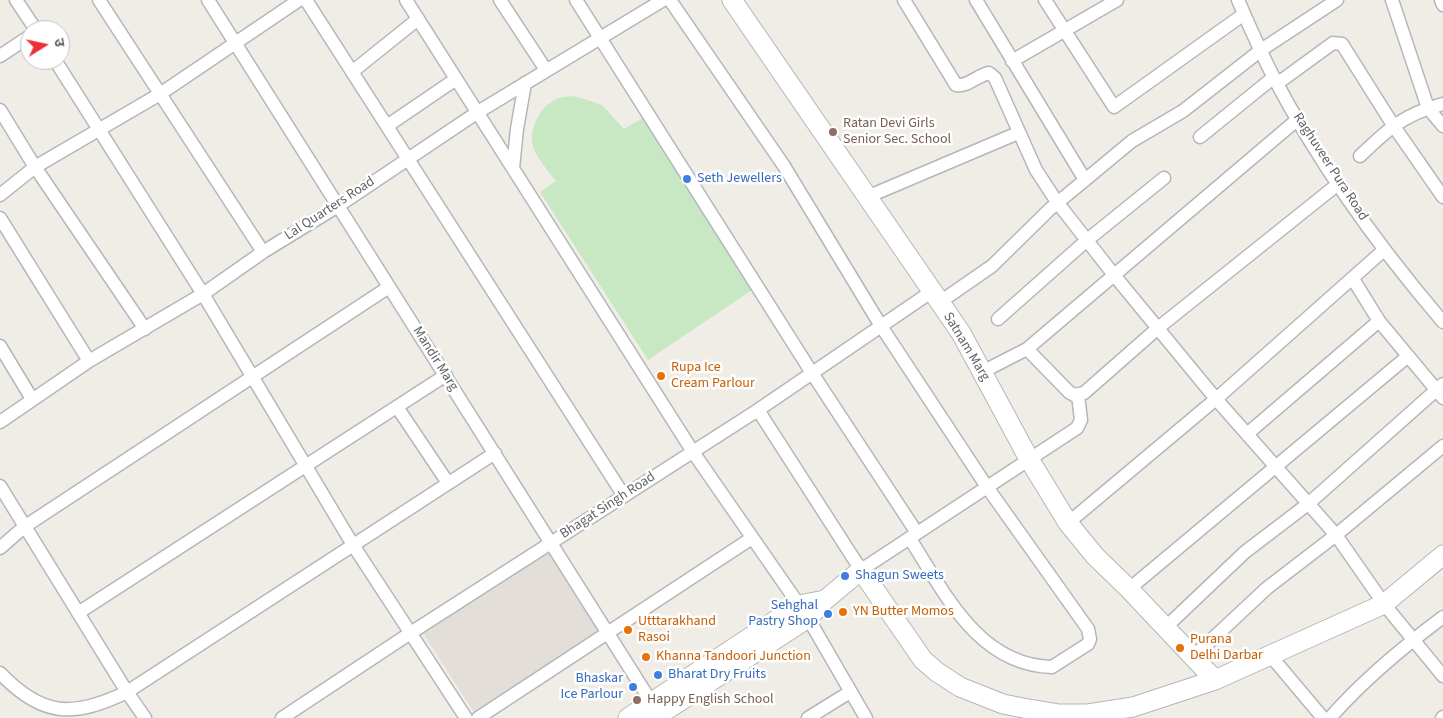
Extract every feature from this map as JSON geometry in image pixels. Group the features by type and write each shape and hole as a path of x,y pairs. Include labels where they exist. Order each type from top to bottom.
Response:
{"street":[{"path":"16,0 29,20"},
{"path":"99,0 263,252"},
{"name":"Mandir Marg","path":"208,0 608,632 656,713"},
{"path":"0,195 36,167 160,94 299,0"},
{"path":"306,0 624,496"},
{"path":"406,0 693,452 804,611 866,718"},
{"path":"500,0 546,70"},
{"path":"576,0 914,536 962,620 988,646 1024,662 1044,667 1058,664 1088,644 1090,639 1088,628 987,487 881,326 784,166 670,0"},
{"name":"Lal Quarters Road","path":"0,422 89,361 203,294 263,252 338,206 478,112 662,0"},
{"path":"904,0 956,85 964,85 984,74 990,73 994,78 1036,170 1086,241 1216,399 1336,535 1384,604 1443,676"},
{"path":"976,0 1085,180"},
{"path":"1045,0 1114,107 1244,14"},
{"path":"1012,60 1117,0"},
{"name":"Raghuveer Pura Road","path":"1238,0 1276,80 1338,184 1384,250 1443,322"},
{"path":"1392,0 1428,108 1443,126"},
{"path":"1442,0 1443,5"},
{"name":"Satnam Marg","path":"738,1 867,197 961,333 1029,459 1068,523 1095,556 1130,589 1215,680"},
{"name":"Bhagat Singh Road","path":"282,718 551,542 758,410 881,326 992,266 1057,202 1132,141 1183,111 1261,50 1333,1"},
{"path":"352,72 418,19"},
{"path":"1200,137 1276,80 1333,43 1338,42 1346,49 1393,125 1443,197"},
{"path":"0,56 20,43"},
{"path":"60,70 203,294 353,545 412,632 466,718"},
{"path":"387,126 456,78"},
{"path":"513,168 525,83"},
{"path":"1360,156 1393,125 1428,108 1443,104"},
{"path":"0,110 145,329"},
{"path":"982,372 1027,349 1298,119"},
{"path":"867,197 1018,133"},
{"path":"998,319 1086,241 1164,178"},
{"path":"1027,349 1069,392 1078,395 1084,393 1158,328 1338,184"},
{"path":"0,218 89,361"},
{"path":"1068,523 1216,399 1384,250"},
{"path":"1166,628 1245,552 1308,504 1441,390 1407,357 1379,320 1353,279"},
{"path":"0,548 24,527 390,287"},
{"path":"1247,434 1379,320"},
{"path":"0,346 32,399"},
{"path":"1130,589 1407,357"},
{"path":"78,613 446,375"},
{"path":"628,718 656,713 804,611 825,600 861,570 1077,428 1080,420 1078,395"},
{"path":"397,407 448,484"},
{"path":"758,410 861,570 923,660 960,687 994,701 1023,708 1087,716 1133,707 1215,680 1384,604 1443,555"},
{"path":"1193,657 1267,588 1336,535 1443,446"},
{"path":"0,673 34,703 63,711 104,704 126,692 495,453"},
{"path":"0,486 126,692 145,718"},
{"path":"478,718 752,538"},
{"path":"1330,718 1342,704 1413,639 1443,617"},
{"path":"1270,655 1323,718"},
{"path":"808,718 850,692"}],"shaded area":[{"path":"548,552 600,633 475,714 423,633"}],"green space":[{"path":"575,96 602,105 624,129 643,118 752,290 648,360 540,192 556,181 541,162 534,149 532,134 534,126 541,112 552,101 561,97"}],"place":[{"name":"Ratan Devi Girls Senior Sec. School","path":"833,132"},
{"name":"Seth Jewellers","path":"687,179"},
{"name":"Rupa Ice Cream Parlour","path":"661,376"},
{"name":"Shagun Sweets","path":"845,576"},
{"name":"YN Butter Momos","path":"843,612"},
{"name":"Sehghal Pastry Shop","path":"828,614"},
{"name":"Utttarakhand Rasoi","path":"628,630"},
{"name":"Purana Delhi Darbar","path":"1180,648"},
{"name":"Khanna Tandoori Junction","path":"646,657"},
{"name":"Bharat Dry Fruits","path":"658,675"},
{"name":"Bhaskar Ice Parlour","path":"633,687"},
{"name":"Happy English School","path":"637,700"}]}
